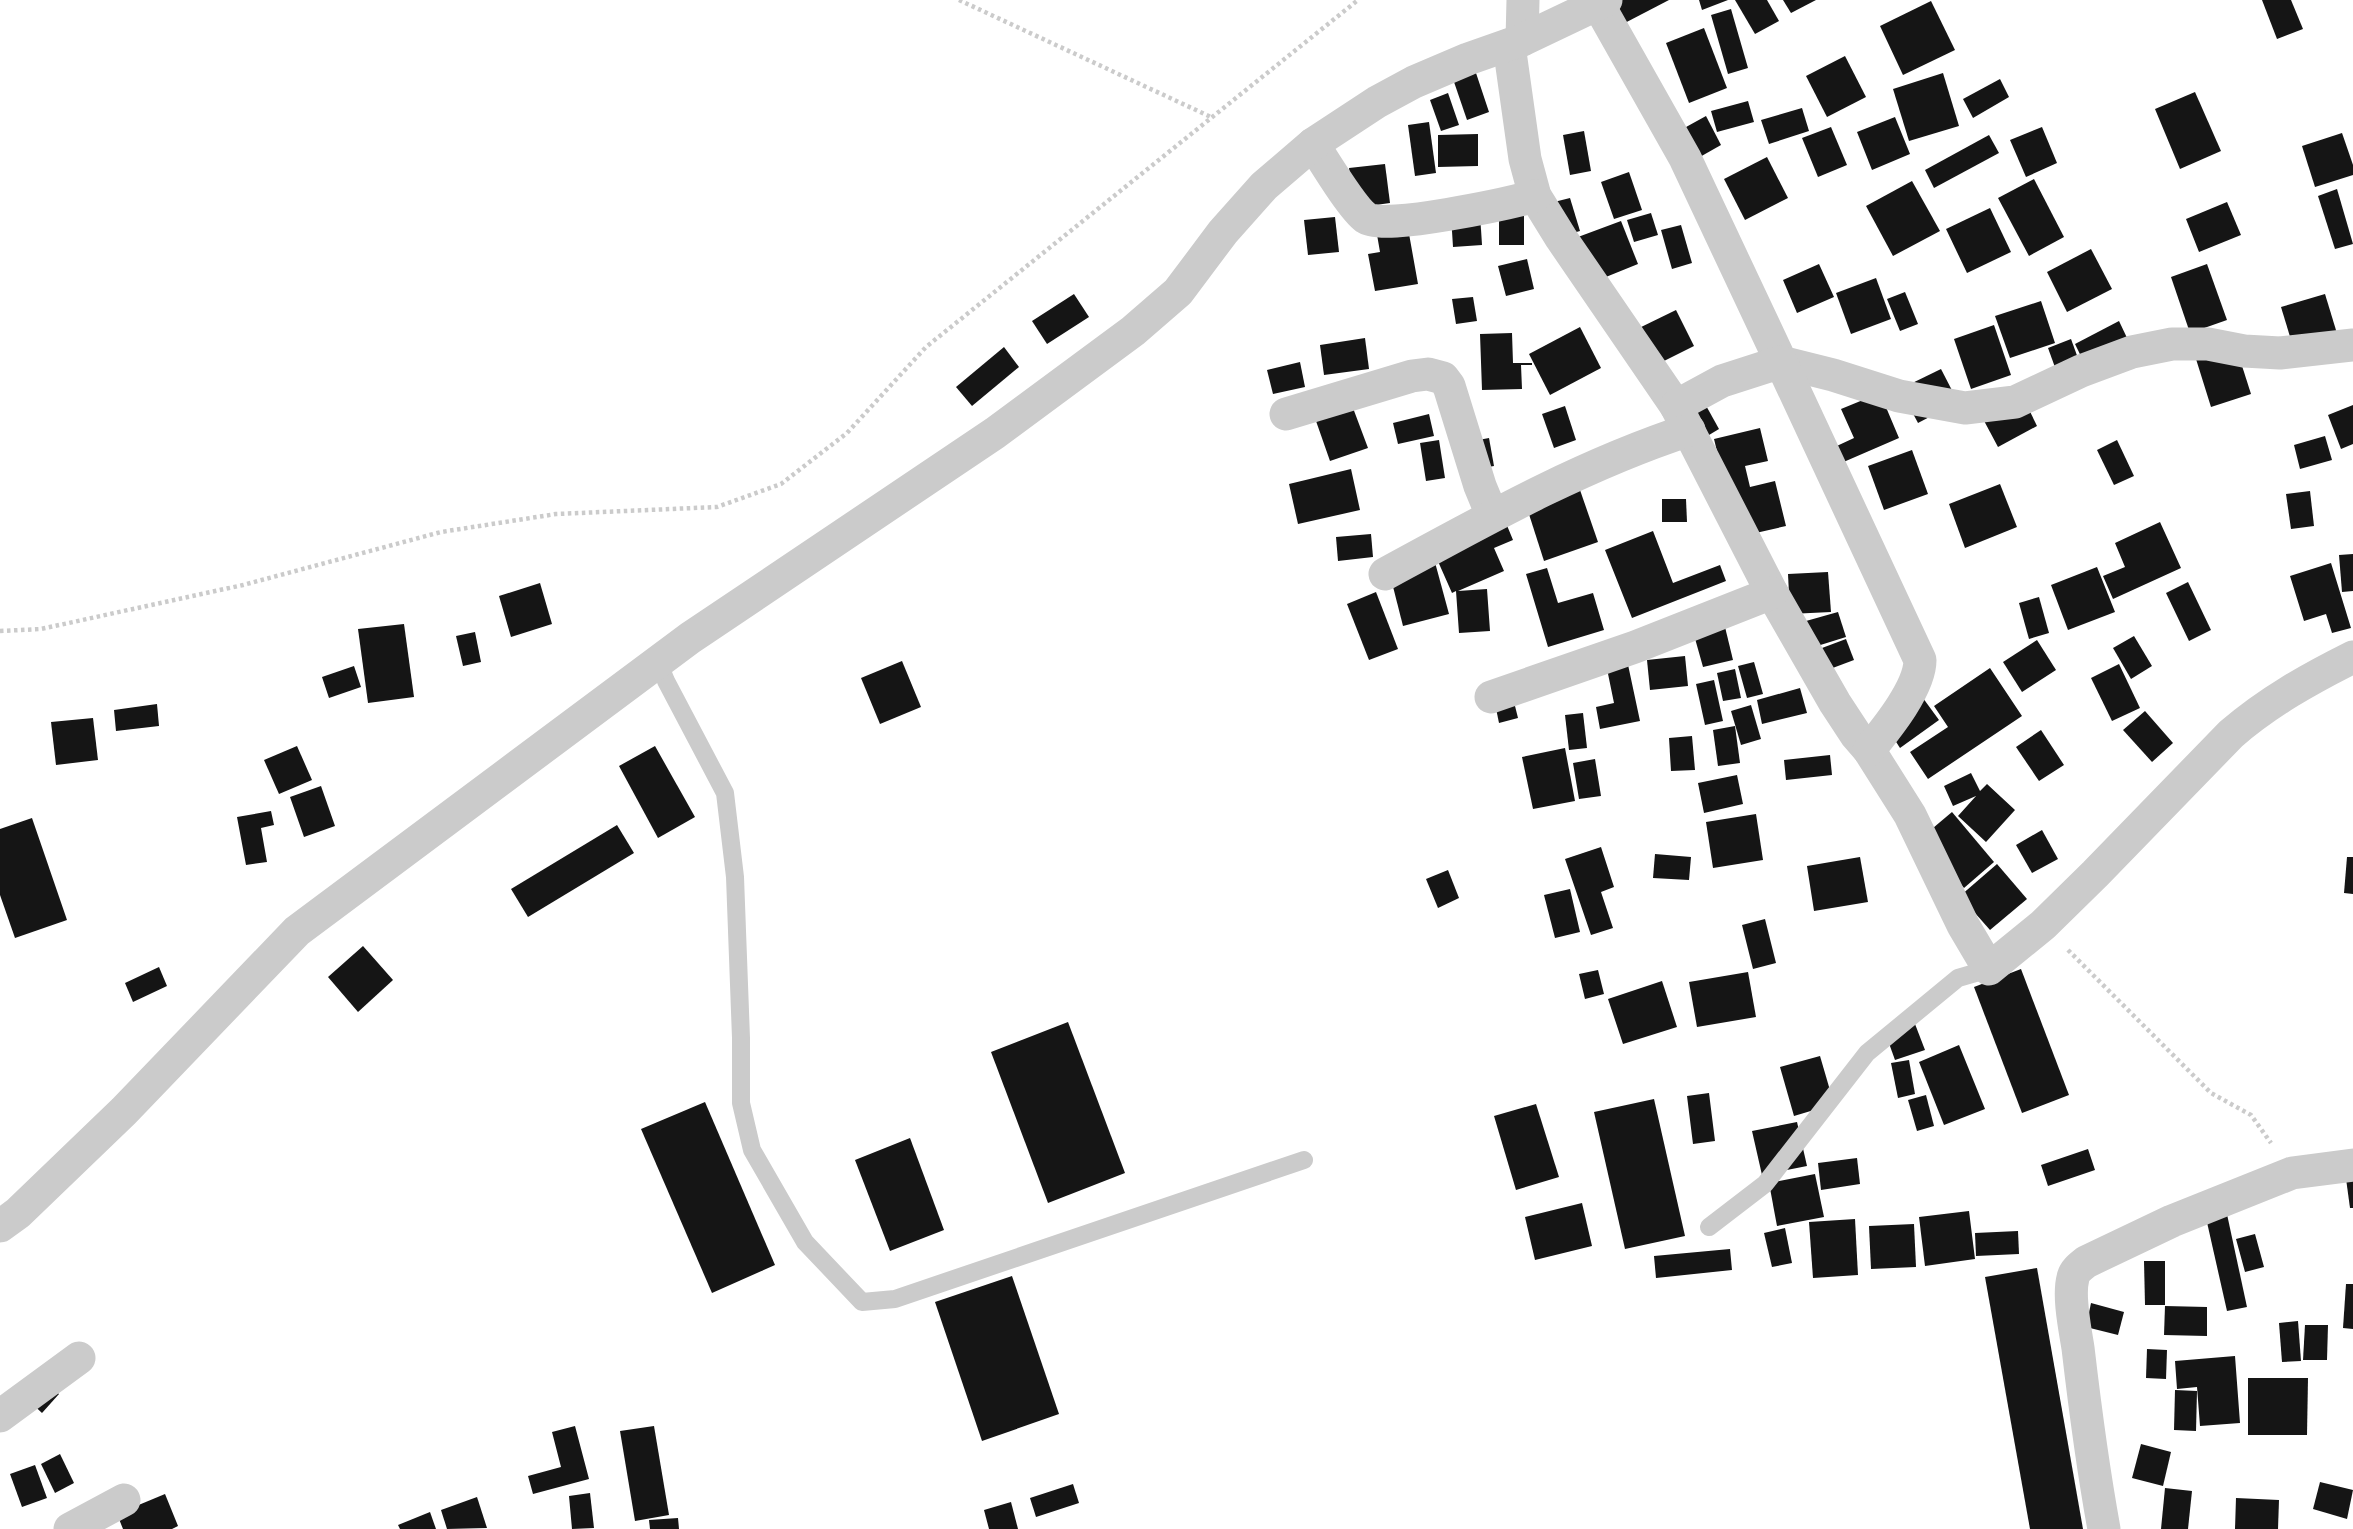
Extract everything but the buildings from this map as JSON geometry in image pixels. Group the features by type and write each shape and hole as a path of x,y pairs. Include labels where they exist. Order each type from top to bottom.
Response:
{"street":[{"path":"1523,0 1516,42 1524,159 1535,196 1683,418 1772,593 1835,703 1910,815 1963,925 1989,969 2043,925 2231,734 2253,715 2295,687 2353,657"},
{"path":"0,1226 18,1213 124,1111 297,930 658,662 848,530 995,433 1133,331 1178,292 1223,232 1264,186 1313,144 1377,102 1414,82 1516,42 1602,2 1685,158 1920,660 1908,694 1891,723 1869,750"},
{"path":"1313,144 1359,211 1370,220 1392,221 1463,213 1535,196"},
{"path":"1385,574 1536,493 1656,442 1722,381 1782,362 1899,396 1965,408 2015,402 2081,371 2132,352 2172,344 2208,344 2244,351 2280,353 2353,345"},
{"path":"1286,414 1412,376 1428,374 1443,378 1449,386 1479,486 1492,516"},
{"path":"1492,697 1635,647 1772,593"},
{"path":"2104,1529 2094,1474 2072,1293 2076,1271 2086,1262 2172,1221 2292,1173 2353,1165"},
{"path":"0,1416 79,1358"},
{"path":"70,1529 124,1500"}],"lane":[{"path":"658,662 725,793 735,877 741,1103 752,1150 805,1242 862,1302 895,1299 1304,1160"},
{"path":"1709,1227 1765,1184 1867,1053 1958,978 1989,969"}],"path":[{"path":"960,0 1211,117"},
{"path":"0,631 41,629 243,585 441,532 556,514 717,507 781,484 847,433 926,347 1358,0"},
{"path":"2043,925 2211,1093 2251,1115 2292,1173"}]}
